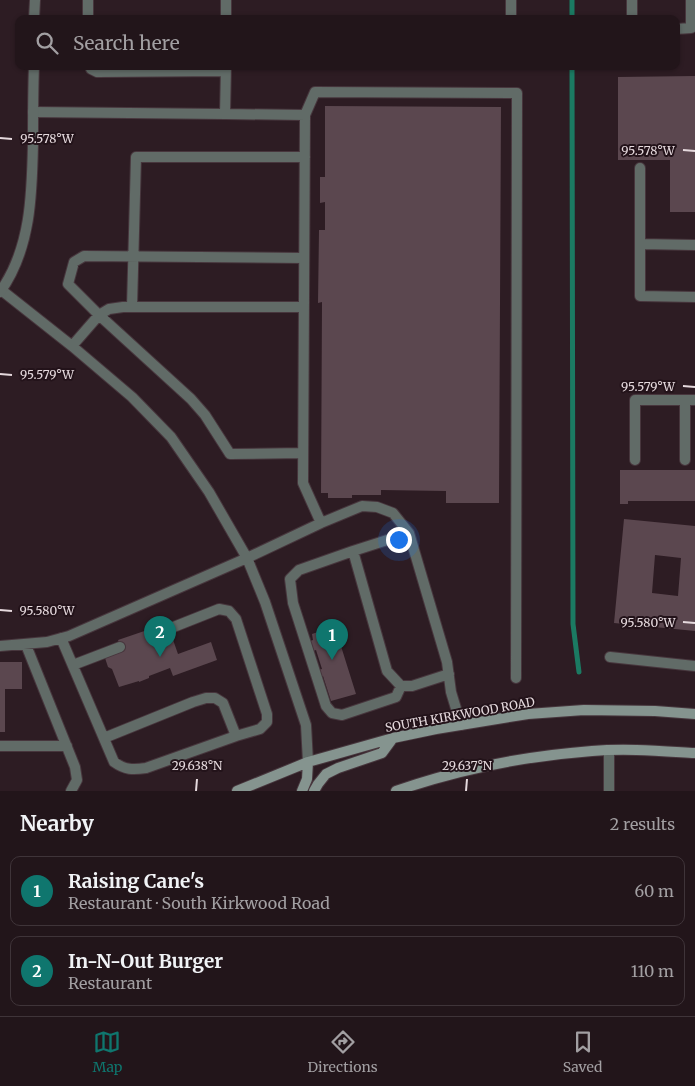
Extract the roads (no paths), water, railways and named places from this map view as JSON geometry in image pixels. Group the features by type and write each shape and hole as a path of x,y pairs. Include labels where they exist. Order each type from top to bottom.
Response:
{"main road":[{"name":"SOUTH KIRKWOOD ROAD","path":"237,791 308,762 393,738 461,725 528,714 584,710 655,711 695,714"},
{"path":"314,791 326,774 338,768 382,754 393,738"},
{"path":"396,791 471,769 532,757 594,750 695,753"},
{"path":"302,791 307,779 308,762"}],"street":[{"path":"34,15 35,0"},
{"path":"88,0 88,15"},
{"path":"226,0 226,15"},
{"path":"511,0 511,15"},
{"path":"632,0 632,15"},
{"path":"680,29 691,28 691,0"},
{"path":"34,70 32,184 26,233 14,270 0,290 72,346 132,397 171,437 209,492 247,558 265,602 306,724 308,762"},
{"path":"93,70 97,72 183,70"},
{"path":"225,114 226,70"},
{"path":"321,522 303,483 305,115 315,92 517,93 516,678"},
{"path":"33,112 305,115"},
{"path":"132,307 136,157 305,157"},
{"path":"640,168 640,296 695,297"},
{"path":"640,244 695,245"},
{"path":"303,453 230,454 205,415 191,399 68,284 74,262 84,256 304,258"},
{"path":"72,346 99,315 109,309 132,307 304,307"},
{"path":"635,460 635,400 690,400 684,460"},
{"path":"0,646 47,642 69,636 247,558 321,522 362,506 377,507 393,513 409,533 447,662 451,692 461,725"},
{"path":"401,686 396,697 342,715 332,713 326,706 293,603 290,579 299,570 409,533"},
{"path":"353,551 387,671 401,686 412,686 449,674"},
{"path":"61,638 114,762 123,768 135,770 146,768 260,729 267,722 267,714 236,620 230,611 219,609 166,630"},
{"path":"26,645 76,767 77,780 71,791"},
{"path":"73,665 120,647"},
{"path":"610,657 695,666"},
{"path":"104,738 206,698 215,698 223,702 236,736"},
{"path":"0,746 67,746"},
{"path":"609,791 610,751"}],"waterway":[{"path":"572,0 572,15"},
{"path":"572,70 573,624 579,672"}],"place":[{"name":"In-N-Out Burger","path":"160,657"},
{"name":"Raising Cane's","path":"332,660"}]}
